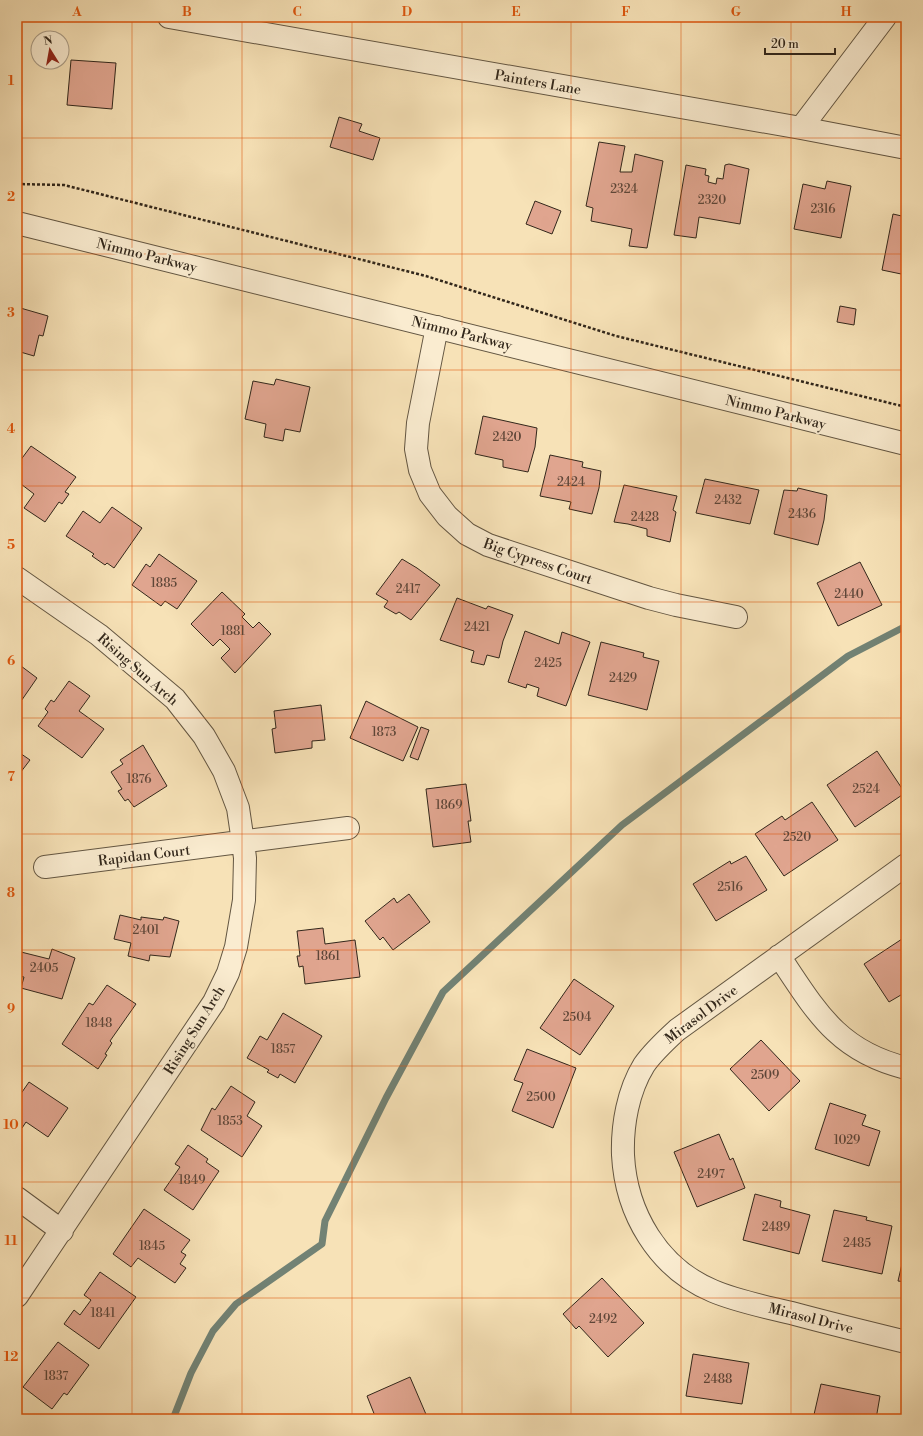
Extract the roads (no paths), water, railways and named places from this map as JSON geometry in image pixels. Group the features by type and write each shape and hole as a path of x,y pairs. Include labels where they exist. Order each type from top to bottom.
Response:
{"street":[{"name":"Painters Lane","path":"169,17 801,128 906,148"},
{"path":"801,128 885,17"},
{"name":"Nimmo Parkway","path":"17,223 906,444"},
{"name":"Big Cypress Court","path":"438,327 418,423 416,449 420,470 430,494 447,516 468,534 488,545 649,598 736,617"},
{"name":"Rising Sun Arch","path":"17,578 99,636 175,699 204,736 224,771 238,808 245,858 244,900 236,947 228,973 214,1002 62,1231 17,1296"},
{"name":"Rapidan Court","path":"45,867 348,828"},
{"name":"Mirasol Drive","path":"906,865 677,1030 659,1046 644,1065 632,1089 626,1116 623,1144 624,1172 631,1200 641,1225 653,1245 670,1263 688,1278 712,1291 739,1300 906,1342"},
{"path":"779,956 814,1008 828,1025 848,1042 868,1055 906,1068"},
{"path":"17,1198 62,1231"}],"waterway":[{"path":"173,1419 191,1373 213,1331 236,1304 322,1244 325,1221 386,1098 443,992 622,825 848,656 906,626"}]}
